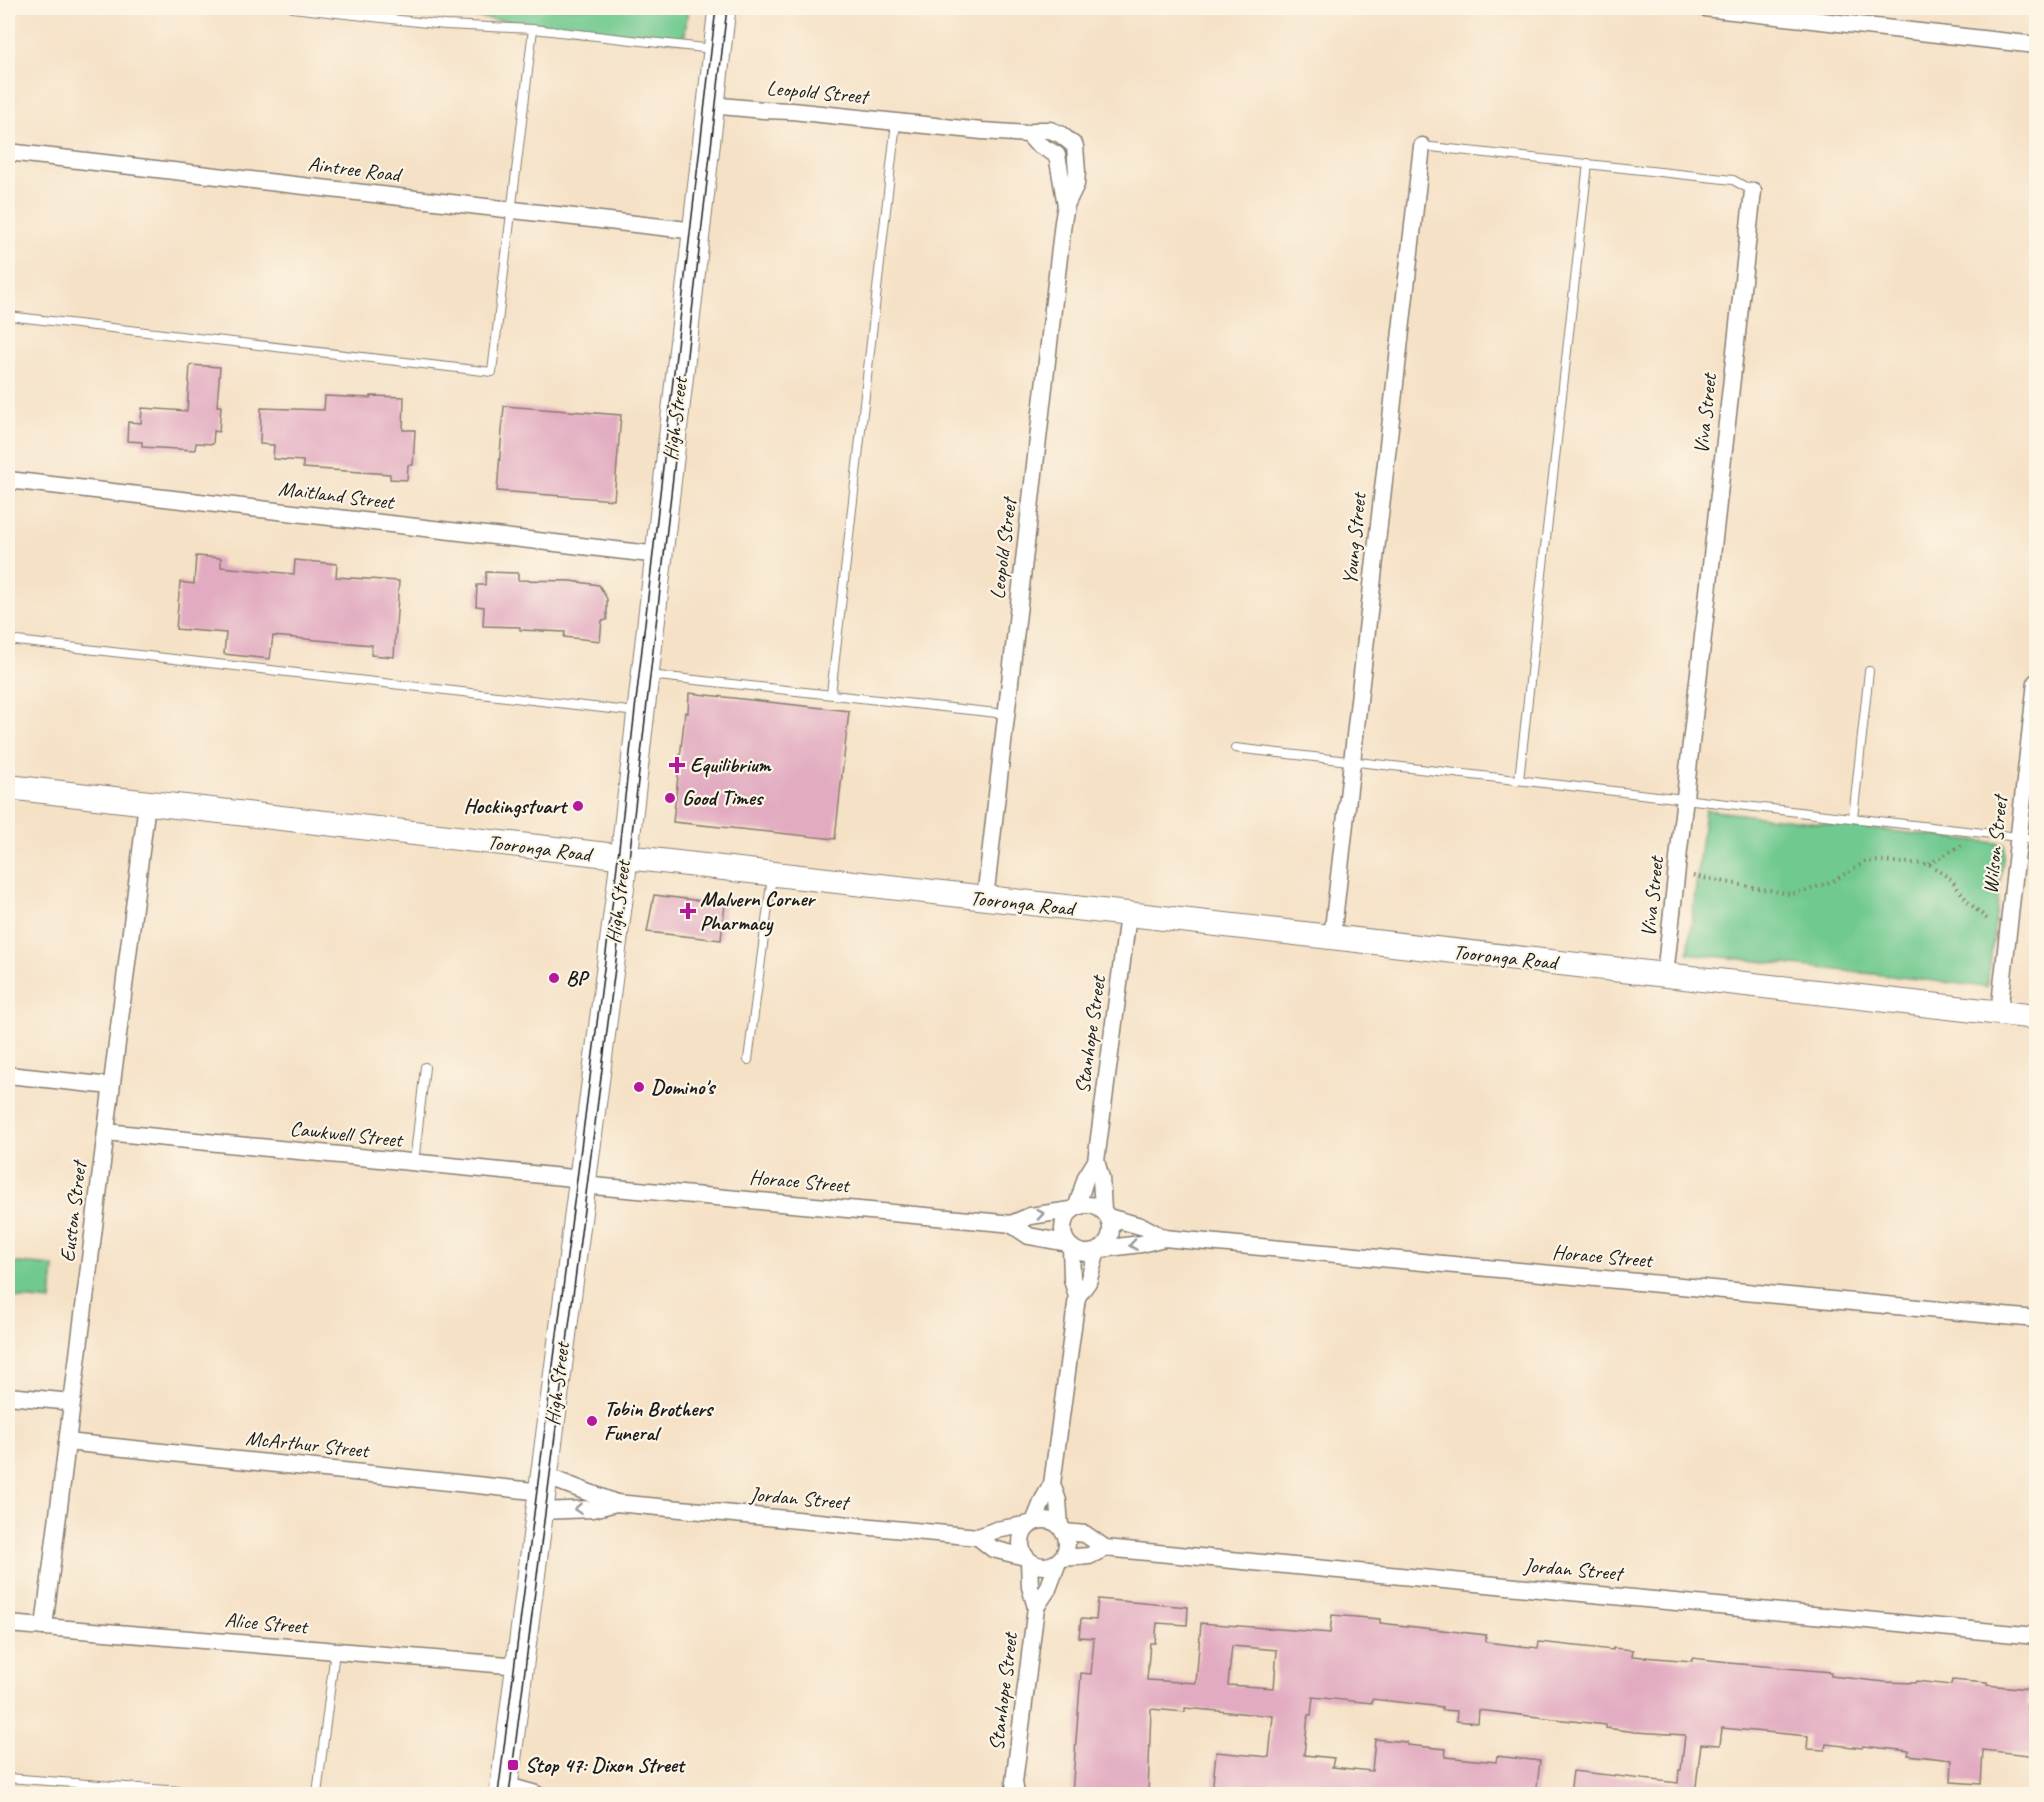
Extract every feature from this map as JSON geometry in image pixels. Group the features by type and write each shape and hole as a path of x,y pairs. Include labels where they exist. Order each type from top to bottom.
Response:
{"main road":[{"name":"High Street","path":"504,1790 624,858 722,8"},
{"name":"Tooronga Road","path":"8,787 2037,1017"}],"street":[{"path":"1705,8 2037,45"},
{"name":"Leopold Street","path":"710,105 792,111 982,131 1028,134 1039,130 1050,130 1069,140 1074,146 1077,158 1076,184 1066,205"},
{"path":"1028,134 1036,143 1057,154 1074,146"},
{"name":"Young Street","path":"1332,938 1422,146"},
{"name":"Aintree Road","path":"8,152 696,231"},
{"name":"Leopold Street","path":"985,899 1066,205 1057,154"},
{"name":"Viva Street","path":"1665,975 1753,191"},
{"name":"Maitland Street","path":"8,480 659,555"},
{"name":"Wilson Street","path":"1999,1013 2037,682"},
{"name":"Euston Street","path":"44,1627 147,803"},
{"name":"Stanhope Street","path":"1074,1208 1095,1161 1128,915"},
{"path":"8,1075 111,1086"},
{"name":"Cawkwell Street","path":"106,1132 583,1182"},
{"name":"Stanhope Street","path":"1095,1161 1101,1178 1106,1213"},
{"name":"Horace Street","path":"583,1182 1011,1224 1029,1236 1069,1245"},
{"path":"1052,1484 1067,1545 1060,1560 1044,1566 1027,1559 1021,1540 1052,1484 1077,1297 1072,1279 1069,1245 1063,1235 1062,1226 1065,1217 1074,1208 1090,1204 1106,1213 1111,1225 1111,1234 1099,1250 1088,1282 1077,1297"},
{"name":"Horace Street","path":"1011,1224 1030,1216 1074,1208"},
{"name":"Horace Street","path":"1106,1213 1144,1227 1164,1238"},
{"name":"Horace Street","path":"1099,1250 1164,1238 2037,1319"},
{"path":"1069,1245 1083,1253 1099,1250"},
{"path":"8,1396 72,1402"},
{"name":"McArthur Street","path":"67,1442 542,1493"},
{"name":"Jordan Street","path":"542,1493 593,1509 616,1503"},
{"name":"Jordan Street","path":"542,1493 616,1503 978,1537 996,1530 1032,1523"},
{"path":"1032,1523 1048,1520 1062,1529"},
{"name":"Jordan Street","path":"1062,1529 1085,1534 1105,1548 2037,1636"},
{"name":"Jordan Street","path":"978,1537 993,1549 1027,1559"},
{"name":"Jordan Street","path":"1060,1560 1089,1556 1105,1548"},
{"name":"Stanhope Street","path":"1012,1790 1036,1607 1030,1587 1027,1559"},
{"name":"Stanhope Street","path":"1036,1607 1048,1589 1060,1560"},
{"name":"Alice Street","path":"8,1624 520,1665"},
{"path":"504,1790 536,1794"}],"lane":[{"path":"292,8 445,25 533,29 717,50"},
{"path":"8,316 492,372 533,29"},
{"path":"831,694 896,122"},
{"name":"Viva Street","path":"1422,146 1732,180 1753,191"},
{"path":"1519,780 1588,163"},
{"path":"8,640 641,713"},
{"path":"1853,818 1869,671"},
{"path":"645,675 1006,714"},
{"path":"1235,748 2037,839"},
{"path":"748,1059 773,874"},
{"path":"414,1163 425,1066"},
{"path":"317,1794 334,1651"},
{"path":"8,1778 219,1794"}],"path":[{"path":"1929,864 1961,846 1976,832"},
{"path":"1677,873 1790,894 1806,891 1835,880 1865,862 1929,864 1952,880 1968,902 1987,919"}],"green space":[{"path":"397,8 688,8 684,42"},
{"path":"1705,810 2005,844 1987,987 1688,953"},
{"path":"8,1262 54,1266 51,1301 8,1297"}],"building":[{"path":"190,365 220,367 217,406 221,406 219,432 214,431 213,444 196,443 195,450 142,447 142,442 127,441 128,422 141,423 142,408 187,411"},
{"path":"325,396 404,397 403,430 415,430 413,465 408,465 407,480 390,479 390,474 303,468 303,461 273,459 274,445 260,444 261,408 324,410"},
{"path":"504,406 621,415 614,500 497,491"},
{"path":"196,556 221,558 221,567 294,574 295,560 337,564 336,577 399,581 394,657 371,655 372,645 273,636 270,659 224,654 226,633 176,629 180,582 194,584"},
{"path":"486,572 518,573 518,580 571,581 599,585 607,599 607,620 602,621 600,641 564,637 565,632 483,626 484,607 476,606 477,585 485,585"},
{"path":"689,693 849,711 835,839 673,822"},
{"path":"654,895 725,904 721,940 647,932"},
{"path":"1098,1599 1188,1607 1187,1625 1157,1623 1155,1643 1150,1643 1147,1680 1196,1683 1201,1623 1330,1633 1332,1615 1380,1619 1380,1623 1486,1635 1486,1642 1538,1648 1539,1642 1613,1650 1613,1648 1633,1650 1632,1656 1692,1661 1692,1658 1831,1672 1831,1676 1885,1682 1915,1683 1916,1681 1951,1685 1952,1680 2029,1689 2027,1707 2037,1707 2037,1756 1983,1750 1981,1784 1951,1782 1952,1760 1908,1755 1909,1751 1863,1746 1862,1748 1826,1744 1825,1750 1807,1749 1808,1736 1722,1728 1720,1745 1701,1744 1695,1794 1570,1794 1573,1771 1678,1783 1685,1735 1635,1732 1606,1728 1606,1725 1479,1710 1478,1723 1456,1721 1457,1711 1442,1710 1442,1707 1372,1699 1372,1703 1313,1697 1311,1715 1308,1715 1304,1755 1334,1758 1332,1767 1372,1771 1375,1739 1446,1749 1445,1757 1496,1762 1497,1756 1540,1761 1536,1794 1212,1794 1216,1752 1269,1757 1273,1716 1185,1708 1185,1712 1151,1709 1148,1794 1072,1794 1081,1673 1091,1674 1094,1638 1079,1637 1081,1619 1096,1620","holes":["1232,1646 1277,1650 1274,1688 1228,1685"]}],"tram line":[{"path":"498,1794 615,883 716,8"},
{"path":"509,1794 629,859 727,8"}],"place":[{"name":"Equilibrium","path":"677,765"},
{"name":"Good Times","path":"670,798"},
{"name":"Hockingstuart","path":"578,806"},
{"name":"Malvern Corner Pharmacy","path":"688,911"},
{"name":"BP","path":"554,978"},
{"name":"Domino's","path":"639,1087"},
{"name":"Tobin Brothers Funeral","path":"592,1421"},
{"name":"Stop 47: Dixon Street","path":"513,1765"}]}
